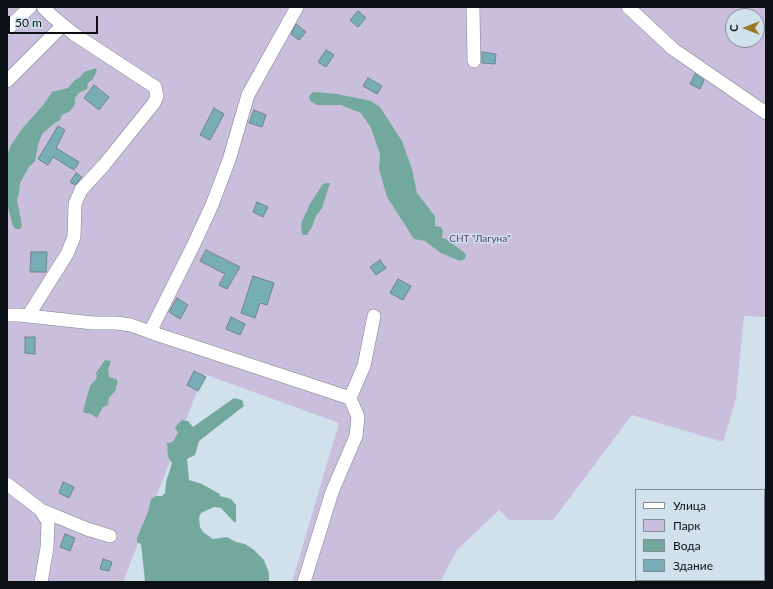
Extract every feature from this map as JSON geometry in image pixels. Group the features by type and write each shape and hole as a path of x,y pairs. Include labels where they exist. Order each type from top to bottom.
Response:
{"lane":[{"path":"7,29 30,7"},
{"path":"28,316 70,248 74,236 75,204 81,190 154,103 157,96 155,87 74,34 43,7"},
{"path":"150,332 212,205 229,160 248,95 297,7"},
{"path":"472,7 474,61"},
{"path":"628,7 673,49 766,113"},
{"path":"7,81 63,25"},
{"path":"7,315 131,325 350,398"},
{"path":"304,582 332,492 356,436 358,417 350,398 364,366 374,316"},
{"path":"7,484 41,510 86,529 110,536"},
{"path":"40,582 49,533 48,522 41,510"}],"green space":[{"name":"СНТ \"Лагуна\"","path":"7,7 766,7 766,317 744,316 736,398 723,442 632,415 553,520 509,520 499,510 457,550 440,582 292,582 339,423 204,374 123,582 7,582"}],"water":[{"path":"96,68 97,71 92,80 88,83 87,89 79,93 75,98 75,104 70,111 62,115 60,120 42,134 35,161 29,167 20,183 17,200 22,226 20,229 16,229 13,226 7,204 7,157 10,147 21,130 44,104 52,92 68,88 84,72"},
{"path":"313,92 337,94 371,101 380,107 402,141 412,169 417,193 435,216 435,226 441,227 443,231 442,238 446,239 466,254 465,259 460,261 441,253 425,241 414,239 387,197 379,169 380,154 371,128 361,113 341,105 317,105 310,101 309,96"},
{"path":"330,183 322,208 316,216 307,235 303,235 301,226 302,221 311,202 323,184"},
{"path":"105,360 111,361 108,370 109,377 116,379 118,382 116,390 109,398 108,405 103,407 97,418 83,411 90,386 97,378 96,373"},
{"path":"234,398 242,400 244,406 199,441 195,455 187,459 189,480 202,484 220,494 220,496 231,499 236,505 236,522 234,522 221,508 214,507 201,513 199,518 200,527 203,532 213,539 227,537 236,542 245,544 254,550 264,560 269,573 269,582 144,582 141,544 137,542 137,538 148,512 151,499 156,496 162,496 165,493 166,482 172,463 168,457 167,443 173,442 178,433 175,427 182,420 188,421 193,427"}],"building":[{"path":"358,11 366,18 358,27 350,20"},
{"path":"296,24 306,32 299,40 291,34"},
{"path":"326,50 334,55 326,67 318,62"},
{"path":"482,52 496,54 495,64 482,63"},
{"path":"695,74 704,80 700,89 690,84"},
{"path":"368,78 382,86 377,94 363,86"},
{"path":"94,85 109,97 99,110 84,98"},
{"path":"214,108 224,114 210,140 200,135"},
{"path":"254,110 266,115 262,127 249,123"},
{"path":"58,126 65,130 56,148 79,162 74,170 53,157 48,165 38,159"},
{"path":"76,173 82,177 75,185 70,182"},
{"path":"257,202 268,207 263,217 253,212"},
{"path":"206,250 240,267 227,289 219,285 225,274 200,261"},
{"path":"31,252 47,252 46,272 30,272"},
{"path":"380,260 386,268 376,275 370,267"},
{"path":"253,276 274,283 267,305 260,303 255,318 241,313"},
{"path":"398,279 411,286 403,300 390,293"},
{"path":"177,298 188,305 180,319 169,312"},
{"path":"231,317 245,324 240,335 226,329"},
{"path":"25,337 35,337 35,354 25,353"},
{"path":"194,371 206,377 198,391 187,385"},
{"path":"63,482 74,487 69,498 59,493"},
{"path":"65,534 75,538 70,551 60,547"},
{"path":"103,559 112,562 109,571 100,569"}]}
